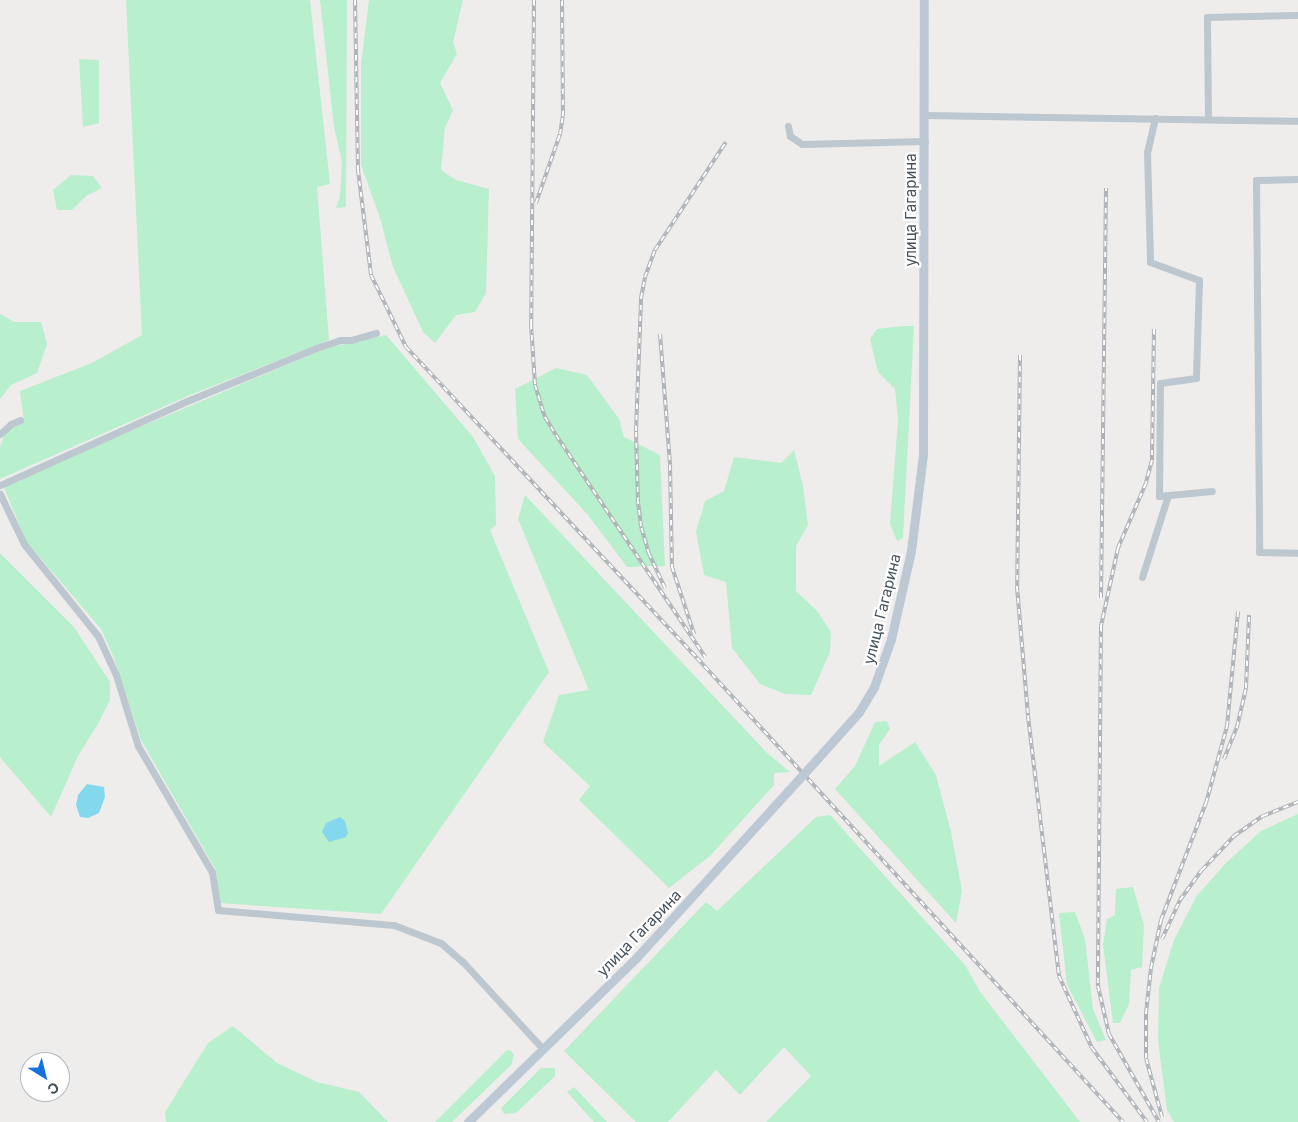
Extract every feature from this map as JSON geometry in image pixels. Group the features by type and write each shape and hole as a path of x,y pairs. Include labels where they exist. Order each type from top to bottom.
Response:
{"main road":[{"name":"улица Гагарина","path":"468,1122 673,919 859,712 874,687 891,639 911,551 923,455 924,0"}],"street":[{"path":"1208,119 1208,17 1298,15"},
{"path":"925,115 1298,121"},
{"path":"1155,118 1146,152 1150,262 1199,280 1196,378 1160,384 1159,496 1212,491"},
{"path":"788,126 790,136 802,144 925,141"},
{"path":"1298,179 1256,180 1256,190 1259,552 1298,553"},
{"path":"0,484 187,401 316,348 340,340 351,340 376,333"},
{"path":"0,434 11,424 20,420"},
{"path":"0,494 24,544 98,636 116,675 138,746 212,872 218,910 394,925 441,943 463,962 543,1049"},
{"path":"1142,577 1168,496"}],"green space":[{"path":"126,0 310,0 330,184 317,187 329,340 190,395 0,479 0,447 5,432 24,422 20,391 92,363 142,335"},
{"path":"320,0 347,0 346,207 336,208 340,196 342,162 334,127"},
{"path":"369,0 463,0 453,42 457,54 440,83 453,110 445,128 441,170 456,180 489,189 486,293 475,312 456,315 435,343 423,332 393,267 380,218 361,165 361,65"},
{"path":"79,59 99,60 99,123 83,127"},
{"path":"71,175 93,176 102,188 86,196 72,210 57,210 53,190"},
{"path":"0,314 14,322 41,322 47,344 37,373 11,385 0,399"},
{"path":"914,326 903,538 897,541 890,524 898,420 895,389 878,372 870,339 877,329"},
{"path":"386,335 473,437 495,476 496,525 490,530 549,672 381,914 219,903 216,870 141,740 114,658 101,629 26,541 3,485 327,348"},
{"path":"556,368 587,375 619,419 624,437 660,455 665,566 627,567 588,515 518,439 515,389"},
{"path":"794,450 803,486 808,525 796,546 796,591 817,611 831,632 830,652 811,695 785,694 760,684 732,648 726,582 704,575 696,532 705,501 724,491 734,457 781,463"},
{"path":"525,495 766,752 790,772 774,773 774,785 710,856 669,888 579,800 590,786 543,742 559,695 589,690 518,519"},
{"path":"0,553 74,627 110,682 110,700 78,756 51,817 0,757"},
{"path":"887,721 890,729 879,745 879,766 915,742 936,775 951,832 962,891 956,923 835,789 855,766 875,722"},
{"path":"1298,814 1298,1122 1174,1122 1167,1110 1158,1040 1159,988 1174,940 1196,897 1225,864 1261,831"},
{"path":"830,815 965,965 981,993 1080,1122 766,1122 811,1076 784,1047 740,1095 716,1070 668,1122 636,1122 564,1051 706,902 717,911 816,817"},
{"path":"1133,887 1144,925 1142,967 1131,970 1129,1004 1120,1023 1113,1023 1103,945 1107,919 1115,915 1116,889"},
{"path":"1075,912 1085,939 1093,1009 1106,1040 1097,1042 1067,985 1059,913"},
{"path":"233,1026 277,1063 317,1082 359,1092 388,1122 166,1122 165,1112 208,1043"},
{"path":"507,1050 511,1051 514,1055 511,1065 452,1122 435,1122"},
{"path":"541,1068 555,1068 555,1076 516,1113 504,1114 501,1108"},
{"path":"574,1087 607,1122 594,1122 567,1092"}],"water":[{"path":"87,784 104,787 105,797 99,813 88,818 80,817 76,805 78,795"},
{"path":"340,817 345,821 348,833 346,837 329,842 322,832 326,823"}],"railway":[{"path":"355,0 358,170 371,275 406,347 697,658 1123,1122"},
{"path":"534,0 531,324 535,385 545,417 556,435 705,657"},
{"path":"536,203 560,134 563,116 562,0"},
{"path":"665,588 649,554 641,526 638,503 636,431 641,298 645,277 655,250 726,142"},
{"path":"1101,598 1106,188"},
{"path":"1154,329 1152,460 1146,483 1118,548 1101,626 1098,986 1109,1034 1159,1122"},
{"path":"660,334 670,465 672,567 694,634"},
{"path":"1020,355 1017,587 1028,716 1059,976 1092,1048 1147,1122"},
{"path":"1162,1117 1146,1058 1146,1013 1151,968 1161,920 1206,803 1227,726 1238,612"},
{"path":"1224,759 1237,727 1246,688 1249,615"},
{"path":"1162,939 1180,900 1202,870 1234,836 1263,816 1298,802"}]}
